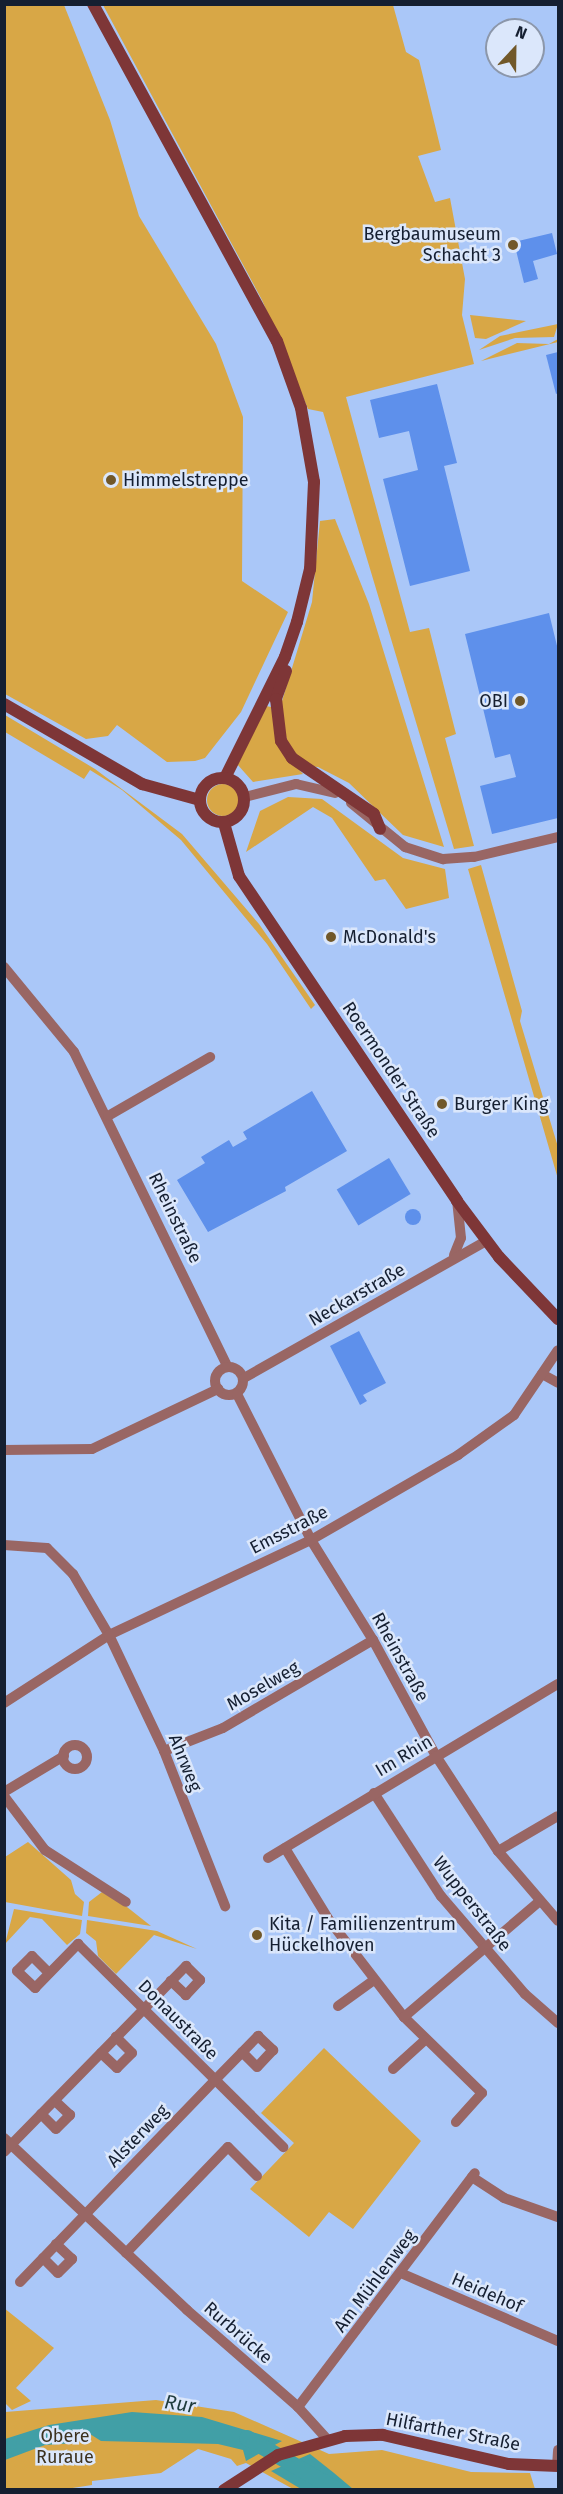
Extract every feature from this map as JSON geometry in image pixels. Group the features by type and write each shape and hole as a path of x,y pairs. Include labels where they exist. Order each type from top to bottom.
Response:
{"main road":[{"path":"93,4 278,341 301,408 314,482 307,584 309,598 302,630 276,699 281,741 292,758 374,814 380,829"},
{"path":"225,778 285,657 307,584"},
{"path":"4,704 142,784 200,800 210,819 224,823 237,817 245,797 238,784 225,778 210,781 200,800"},
{"name":"Roermonder Straße","path":"224,823 239,876 457,1201 486,1241 558,1320"},
{"name":"Hilfarther Straße","path":"224,2490 254,2469 306,2444 327,2439 383,2435 509,2464 558,2466"}],"street":[{"path":"245,797 279,786 324,787 405,847 443,859 474,857 558,837"},
{"name":"Rheinstraße","path":"4,967 74,1052 108,1116 227,1366 239,1370 244,1378"},
{"path":"108,1116 210,1057"},
{"path":"454,1256 461,1238 457,1201"},
{"name":"Neckarstraße","path":"244,1378 454,1256 486,1241"},
{"name":"Emsstraße","path":"4,1703 109,1635 311,1540 468,1449 514,1415 558,1350"},
{"path":"227,1366 217,1374 218,1389 226,1395 237,1394 244,1378"},
{"path":"542,1374 558,1383"},
{"path":"4,1450 99,1448 218,1389"},
{"name":"Rheinstraße","path":"237,1394 311,1540 373,1640 436,1756 498,1851 558,1921"},
{"name":"Ahrweg","path":"4,1545 39,1545 61,1559 109,1635 164,1752 225,1906"},
{"name":"Moselweg","path":"164,1752 223,1728 373,1640"},
{"name":"Im Rhin","path":"268,1858 558,1684"},
{"path":"64,1756 4,1794 45,1851 126,1902"},
{"name":"Wupperstraße","path":"374,1794 441,1896 484,1949 558,2023"},
{"path":"498,1851 558,1816"},
{"path":"285,1848 329,1920 374,1980 404,2017 482,2093 456,2122"},
{"path":"404,2017 540,1901"},
{"name":"Donaustraße","path":"49,1973 78,1944 142,2010 283,2147"},
{"path":"338,2006 374,1980"},
{"path":"7,2145 42,2115 171,1981"},
{"path":"101,2053 117,2068 132,2052 116,2037"},
{"path":"393,2069 426,2040"},
{"name":"Alsterweg","path":"20,2282 242,2052"},
{"path":"42,2115 56,2129 70,2115 55,2101"},
{"name":"Rurbrücke","path":"7,2145 298,2407 327,2439"},
{"path":"126,2253 228,2147 257,2176"},
{"name":"Am Mühlenweg","path":"298,2407 403,2274 474,2175 504,2198 558,2217"},
{"path":"43,2258 58,2273 72,2259 56,2244"},
{"name":"Heidehof","path":"403,2274 558,2341"},
{"path":"558,2450 558,2466"}],"green space":[{"path":"4,5 64,5 110,120 139,216 216,344 243,417 242,581 288,612 241,712 205,758 195,761 167,762 117,725 108,736 86,739 5,694"},
{"path":"103,5 393,5 406,52 419,60 441,150 418,156 435,202 450,198 465,279 462,315 474,364 346,397 410,632 429,628 456,734 445,738 474,846 454,849 323,412 308,409 262,300"},
{"path":"470,315 526,321 486,339 475,338"},
{"path":"558,324 554,337 515,338 479,350 500,336"},
{"path":"558,339 558,342 481,361 517,343 549,344"},
{"path":"335,519 369,604 444,847 403,835 349,783 318,767 307,766 289,748 279,711 312,602 320,521"},
{"path":"266,706 271,707 281,750 303,774 253,782 237,764"},
{"path":"5,715 95,769 182,834 259,924 315,1005 311,1009 267,944 181,840 122,790 90,770 84,779 5,732"},
{"path":"223,784 235,788 239,800 235,812 223,816 211,812 207,800 211,788"},
{"path":"288,797 322,799 403,858 445,869 449,898 406,909 385,879 375,881 332,818 313,807 246,852 260,811"},
{"path":"481,865 522,1011 520,1021 558,1147 558,1179 468,869"},
{"path":"28,1842 71,1880 75,1894 84,1902 82,1916 5,1902 5,1857"},
{"path":"102,1892 127,1907 151,1926 88,1916 89,1902"},
{"path":"14,1909 82,1920 80,1934 67,1945 42,1919 30,1917 5,1944"},
{"path":"87,1920 157,1931 197,1949 154,1935 116,1974 98,1956 96,1941 86,1933"},
{"path":"324,2048 421,2141 353,2229 329,2212 309,2237 250,2189 294,2143 261,2113"},
{"path":"4,2308 54,2348 16,2388 31,2401 12,2410 5,2403"},
{"name":"Obere Ruraue","path":"156,2400 234,2412 329,2454 382,2450 471,2472 530,2473 535,2489 293,2489 246,2463 237,2466 231,2459 198,2449 161,2473 92,2481 92,2485 66,2489 5,2489 5,2412"}],"shaded area":[{"path":"132,2412 202,2417 282,2441 246,2461 243,2450 218,2444 101,2441 90,2434 76,2443 45,2445 5,2460 5,2439 49,2425"},
{"path":"310,2454 353,2489 301,2489 271,2471"}],"building":[{"path":"552,233 557,254 533,261 538,279 524,283 514,242"},
{"path":"558,352 558,393 556,394 546,355"},
{"path":"437,384 457,463 444,466 470,571 410,586 383,479 418,470 409,431 379,438 370,400"},
{"name":"OBI","path":"549,613 558,650 558,818 492,834 480,786 516,777 510,754 495,758 465,634"},
{"path":"312,1091 347,1151 285,1187 286,1191 208,1232 177,1180 205,1163 201,1157 229,1140 233,1147 247,1139 243,1132"},
{"path":"389,1158 411,1194 358,1225 337,1189"},
{"path":"410,1209 416,1209 421,1217 419,1223 410,1225 405,1220 405,1214"},
{"path":"359,1331 386,1383 363,1395 367,1401 360,1405 330,1346"}],"waterway":[{"name":"Rur","path":"247,2438 337,2490"}],"place":[{"name":"Bergbaumuseum Schacht 3","path":"513,245"},
{"name":"Himmelstreppe","path":"111,480"},
{"name":"OBI","path":"520,701"},
{"name":"McDonald's","path":"331,937"},
{"name":"Burger King","path":"442,1104"},
{"name":"Kita / Familienzentrum Hückelhoven","path":"257,1935"}]}
